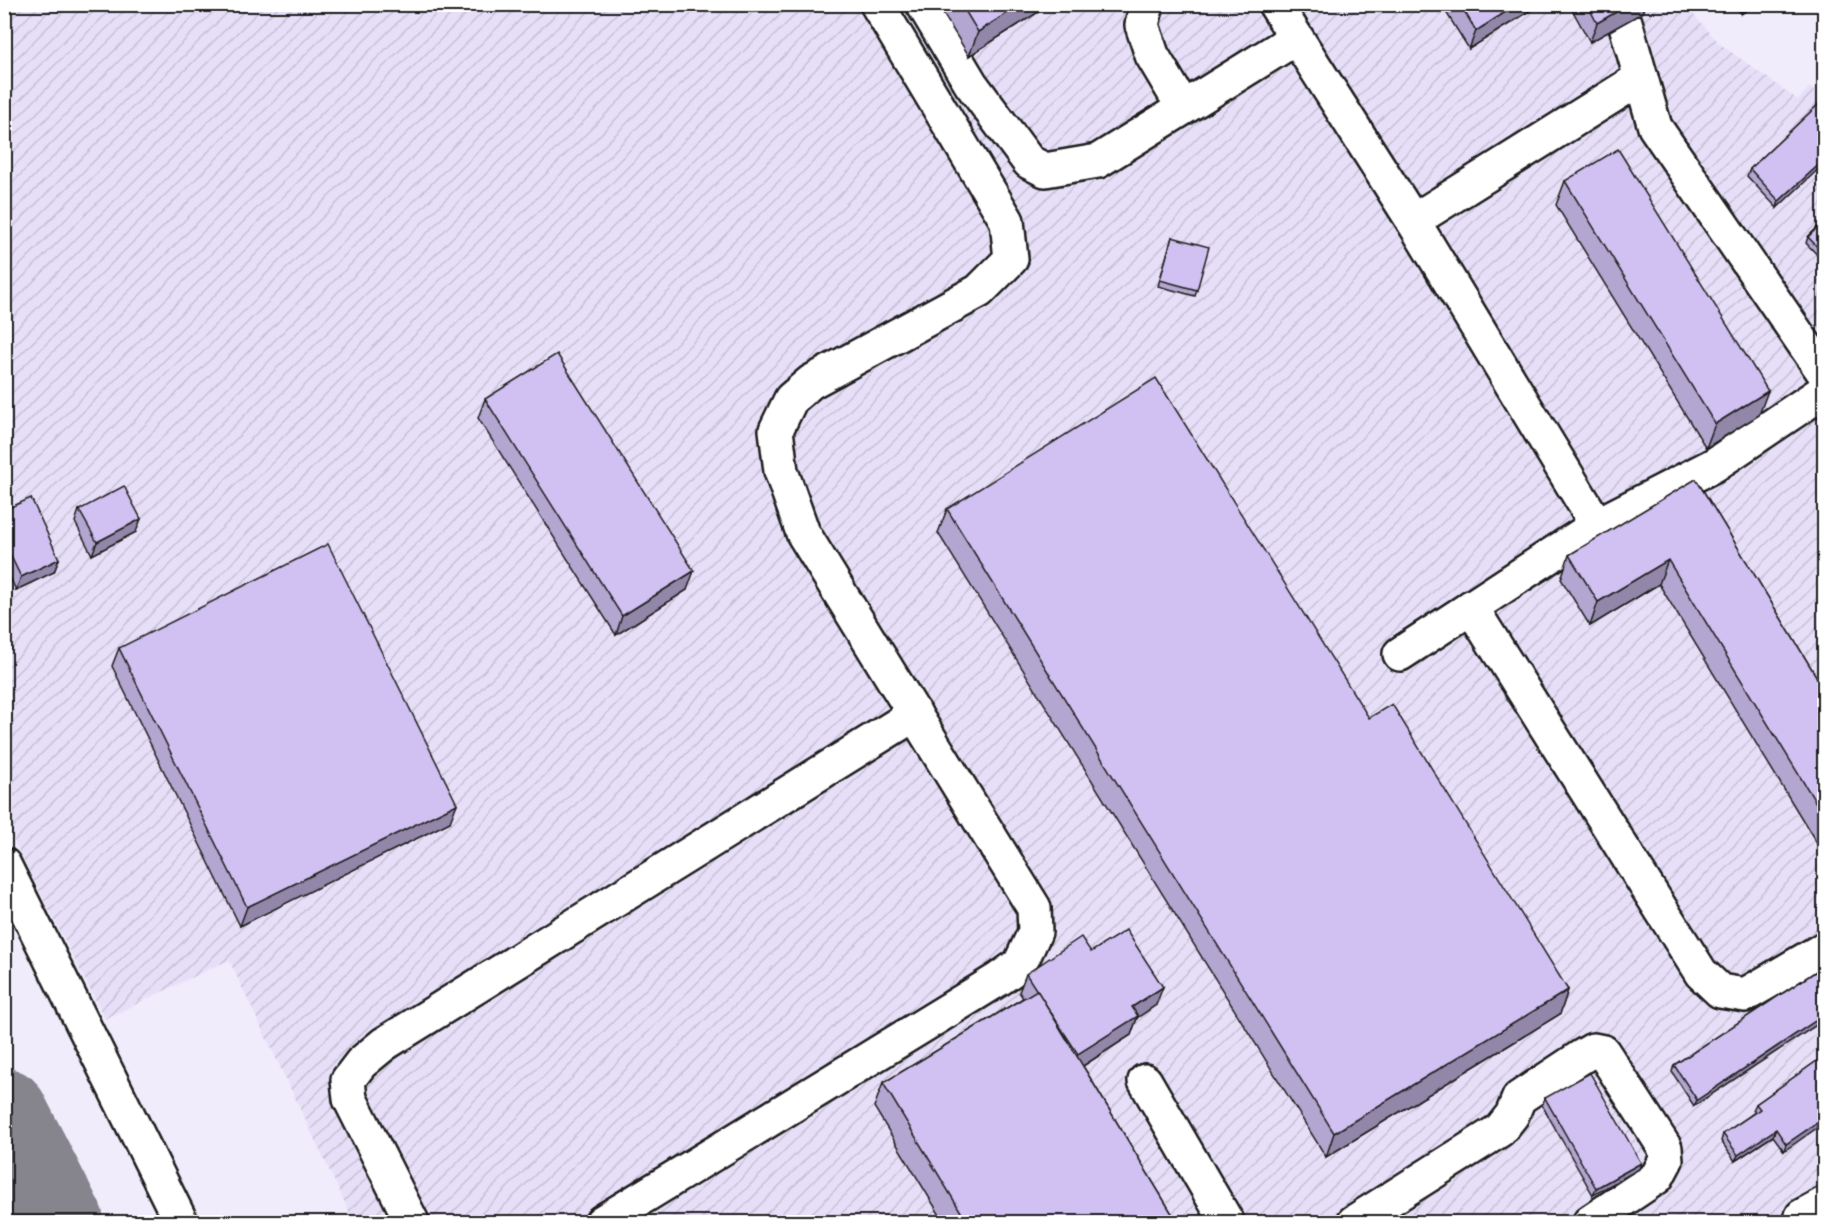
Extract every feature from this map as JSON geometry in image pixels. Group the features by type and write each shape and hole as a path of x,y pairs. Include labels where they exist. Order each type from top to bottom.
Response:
{"lane":[{"path":"602,1222 999,979 1020,964 1035,932 1034,908 804,532 781,471 776,430 791,399 811,382 979,291 1011,259 1007,221 877,4"},
{"path":"922,4 977,93 1029,162 1045,170 1098,161 1296,38"},
{"path":"1146,4 1142,25 1152,55 1183,107"},
{"path":"1275,4 1413,221 1597,525"},
{"path":"1625,22 1655,127 1824,373"},
{"path":"1413,221 1641,78"},
{"path":"1400,654 1597,525 1714,465 1824,391"},
{"path":"1471,607 1701,973 1720,990 1745,994 1824,949"},
{"path":"412,1222 350,1099 348,1080 361,1063 384,1044 915,714"},
{"path":"4,865 181,1222"},
{"path":"1354,1222 1500,1130 1512,1116 1519,1098 1593,1050 1603,1052 1609,1061 1665,1148 1666,1160 1657,1177 1590,1222"},
{"path":"1145,1081 1227,1222"},
{"path":"1813,1222 1802,1216 1824,1204"}],"shaded area":[{"path":"5,5 1685,5 1720,44 1798,100 1810,87 1824,100 1824,1222 354,1222 229,960 105,1019 5,824"}],"building":[{"path":"961,4 1021,4 978,32"},
{"path":"1460,4 1518,4 1476,31"},
{"path":"1587,4 1630,4 1597,23"},
{"path":"1821,102 1824,106 1824,160 1779,201 1750,169"},
{"path":"1618,149 1768,391 1715,424 1565,181"},
{"path":"1824,221 1824,254 1808,237"},
{"path":"1172,237 1209,247 1197,290 1160,280"},
{"path":"557,354 694,571 622,616 485,399"},
{"path":"1156,378 1369,718 1392,704 1568,990 1334,1133 947,509"},
{"path":"1696,479 1824,689 1824,816 1668,560 1598,602 1569,555"},
{"path":"124,486 141,519 97,542 79,510"},
{"path":"31,498 59,559 21,577 4,542 4,510"},
{"path":"328,544 457,804 247,907 119,648"},
{"path":"1126,930 1163,987 1132,1007 1138,1016 1078,1054 1026,974 1081,937 1091,952"},
{"path":"1824,966 1824,1015 1697,1100 1674,1065"},
{"path":"1037,990 1177,1222 967,1222 883,1083"},
{"path":"1824,1056 1824,1118 1786,1144 1776,1129 1738,1155 1723,1134 1760,1109 1756,1104"},
{"path":"1590,1073 1641,1163 1596,1188 1545,1098"}],"taxiway":[{"path":"4,1111 61,1222"}]}
